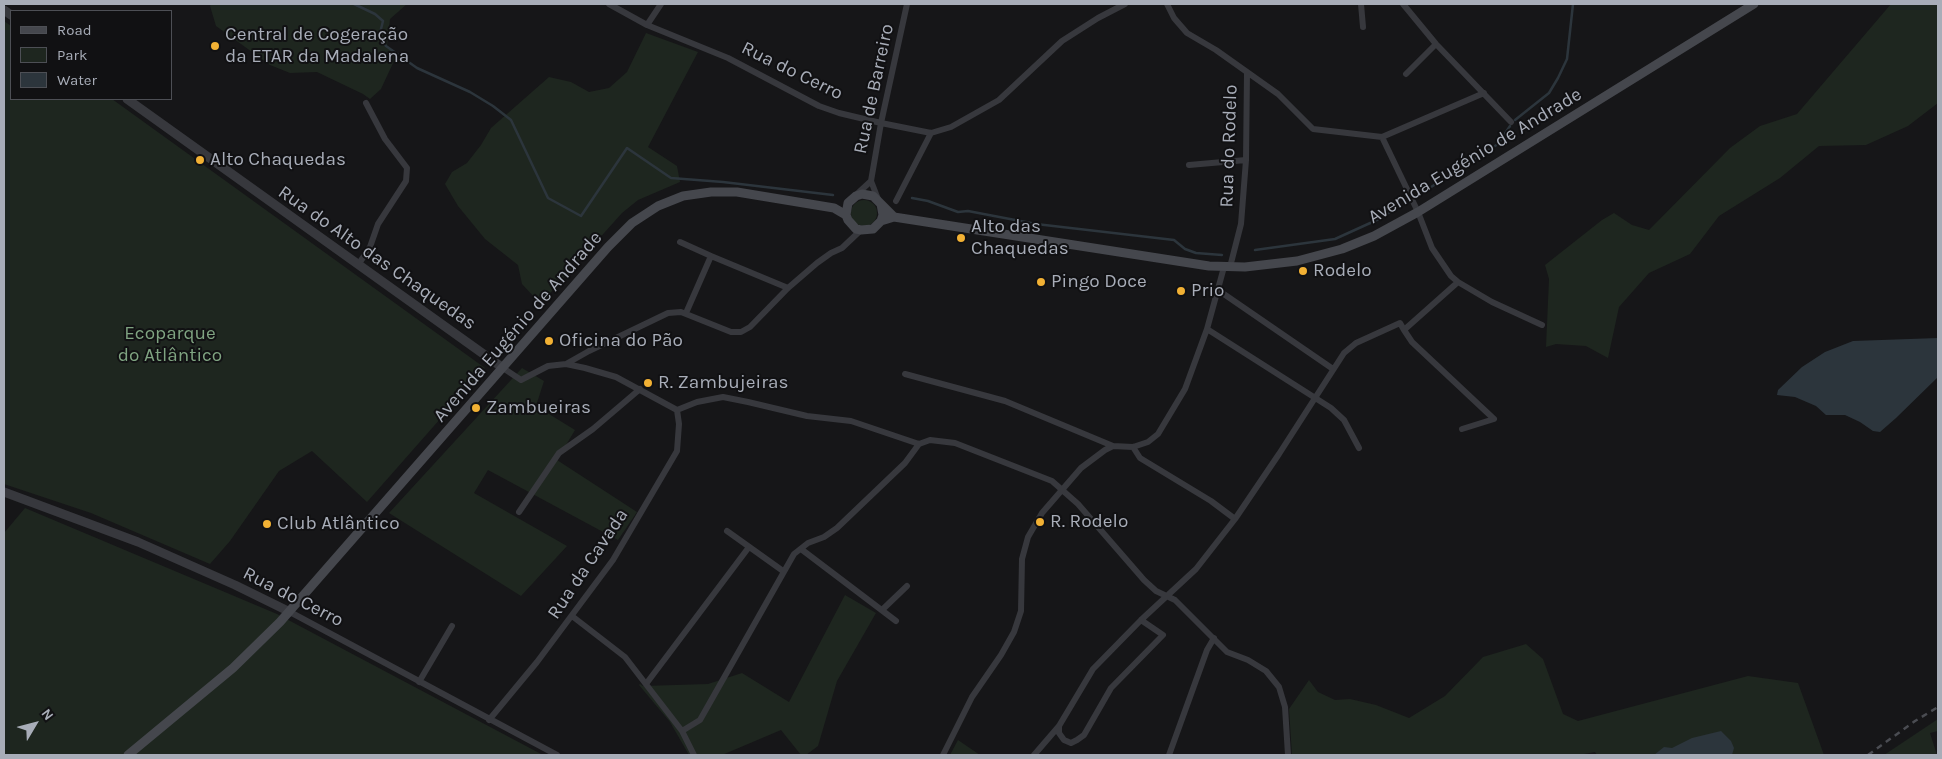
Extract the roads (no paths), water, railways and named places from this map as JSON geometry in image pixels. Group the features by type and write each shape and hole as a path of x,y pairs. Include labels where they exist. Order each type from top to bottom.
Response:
{"main road":[{"name":"Avenida Eugénio de Andrade","path":"861,230 872,229 881,221 894,217 1209,266 1227,267 1297,261 1342,249 1374,236 1418,212 1754,4"},
{"name":"Avenida Eugénio de Andrade","path":"128,755 233,668 290,612 608,247 632,223 658,206 683,196 711,192 737,192 834,208 846,215"},
{"path":"856,196 868,194 894,217"},
{"name":"Avenida Eugénio de Andrade","path":"834,208 848,204 856,196"},
{"path":"879,202 883,210 881,221"},
{"path":"848,204 846,215 851,225 861,230"}],"street":[{"name":"Rua do Cerro","path":"609,4 647,26 728,58 819,106 839,113 930,133"},
{"path":"647,26 661,4"},
{"name":"Rua de Barreiro","path":"879,202 871,181 881,123 908,4"},
{"path":"896,202 930,133 951,126 999,100 1062,41 1098,18 1125,4"},
{"name":"Rua do Rodelo","path":"905,374 1005,401 1113,446 1133,447 1148,442 1158,434 1185,389 1207,329 1218,290 1241,224 1246,160 1247,73 1216,50 1187,33 1174,18 1167,4"},
{"path":"1361,4 1363,28"},
{"path":"1403,4 1436,44 1511,122"},
{"path":"1406,74 1436,44"},
{"path":"1247,73 1278,94 1313,129 1382,136 1484,93"},
{"name":"Rua do Alto das Chaquedas","path":"128,100 521,380 548,366 566,364"},
{"path":"358,265 370,247 378,224 406,180 407,168 385,139 366,104"},
{"path":"1382,136 1418,212 1432,248 1451,276 1492,302 1542,324"},
{"path":"1189,165 1246,160"},
{"name":"Rua de Barreiro","path":"856,196 871,181"},
{"path":"849,241 851,225"},
{"path":"566,364 663,316 681,312 731,332 741,332 750,327 788,288 817,263 842,248 861,230"},
{"path":"680,242 788,288"},
{"path":"686,313 711,256"},
{"path":"1404,330 1458,282"},
{"path":"1218,290 1333,369"},
{"path":"1034,755 1060,726 1093,669 1141,620 1196,570 1235,519 1344,353 1356,343 1400,323 1412,342 1494,419 1462,429"},
{"path":"1207,329 1314,396 1344,420 1359,448"},
{"path":"566,364 616,378 677,410 697,402 723,397 807,416 851,421 918,444"},
{"path":"519,512 559,453 593,429 640,389"},
{"name":"Rua da Cavada","path":"489,720 572,616 613,560 677,451 679,424 677,410"},
{"path":"682,731 700,720 794,554 837,528 905,463 918,444 930,440 956,443 1052,481 1063,490 1156,591 1174,600 1227,652 1248,660 1266,671 1279,687 1284,707 1288,755"},
{"path":"944,755 972,697 1002,655 1014,632 1021,611 1022,559 1028,537 1042,513 1082,468 1113,446"},
{"path":"1133,447 1140,458 1211,501 1235,519"},
{"name":"Rua do Cerro","path":"4,492 138,542 235,585 290,612 557,755"},
{"path":"727,531 783,571"},
{"path":"646,684 749,547"},
{"path":"801,549 896,621"},
{"path":"882,610 907,586"},
{"path":"572,616 625,657 682,731 694,755"},
{"path":"1060,726 1059,733 1064,740 1071,742 1084,735 1111,688 1163,635 1141,620"},
{"path":"419,682 452,626"},
{"path":"1169,755 1207,650 1214,638"}],"water":[{"path":"1938,338 1938,377 1880,432 1873,431 1845,415 1826,415 1816,406 1795,397 1777,395 1778,390 1802,367 1825,352 1853,341"},
{"path":"1721,731 1731,741 1734,748 1732,755 1654,755 1664,747 1672,748 1692,738"}],"waterway":[{"path":"354,4 375,14 383,21 379,37 386,46 417,68 470,92 511,120 548,198 581,216 627,148 671,178 833,195"},
{"path":"1515,120 1549,93 1558,78 1567,59 1573,4"},
{"path":"1428,189 1498,144 1510,126"},
{"path":"912,198 928,201 958,212 968,211 1036,224 1174,240 1185,249 1196,253 1222,255"},
{"path":"1255,250 1335,239 1379,219 1401,205"}],"railway":[{"path":"1868,755 1938,707"}],"place":[{"name":"Central de Cogeração da ETAR da Madalena","path":"215,46"},
{"name":"Alto Chaquedas","path":"200,160"},
{"name":"Alto das Chaquedas","path":"961,238"},
{"name":"Rodelo","path":"1303,271"},
{"name":"Pingo Doce","path":"1041,282"},
{"name":"Prio","path":"1181,291"},
{"name":"Oficina do Pão","path":"549,341"},
{"name":"R. Zambujeiras","path":"648,383"},
{"name":"Zambueiras","path":"476,408"},
{"name":"R. Rodelo","path":"1040,522"},
{"name":"Club Atlântico","path":"267,524"}],"park label":[{"name":"Ecoparque do Atlântico","path":"170,345"}]}
